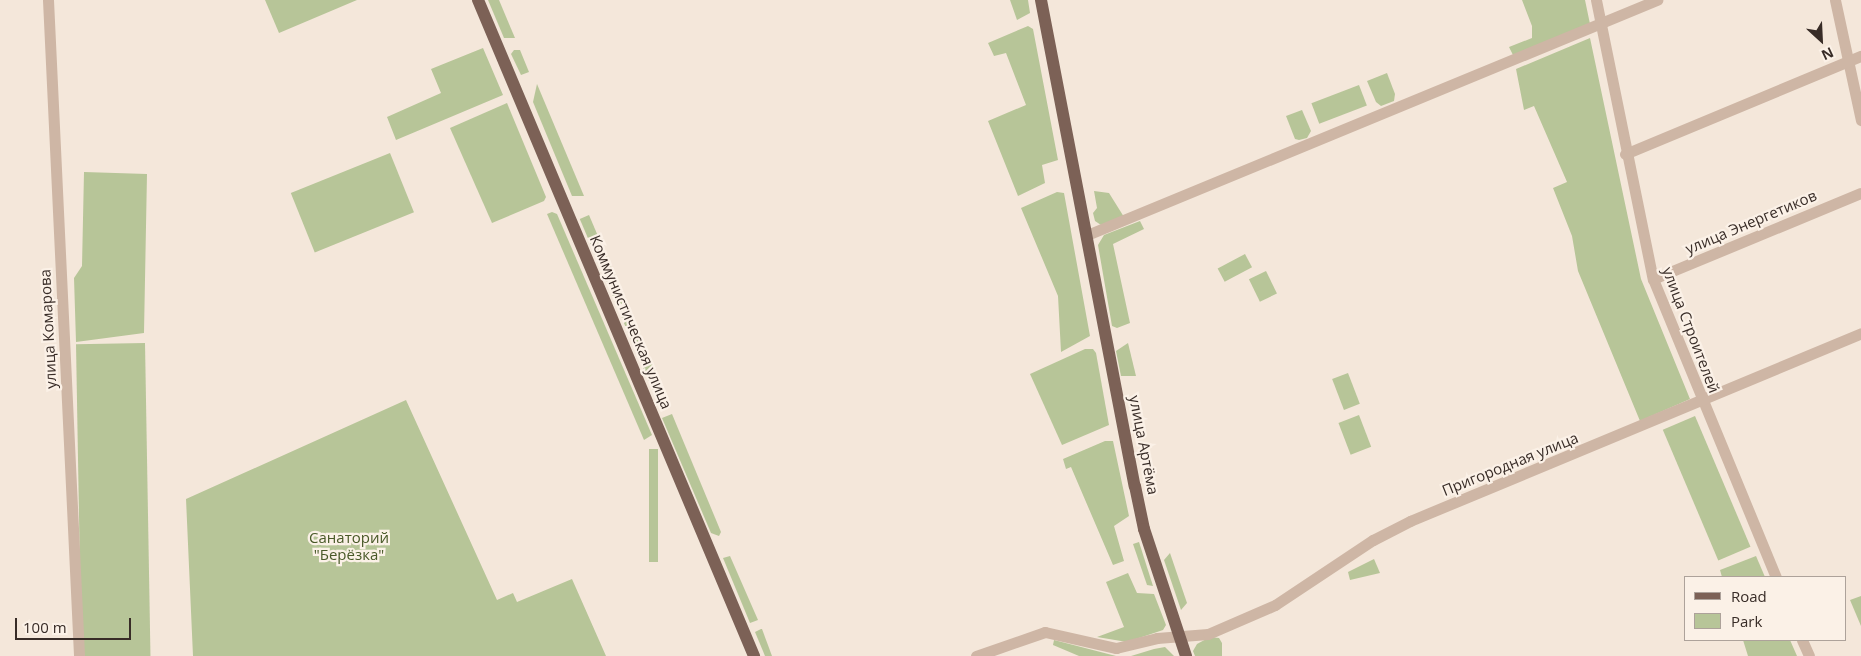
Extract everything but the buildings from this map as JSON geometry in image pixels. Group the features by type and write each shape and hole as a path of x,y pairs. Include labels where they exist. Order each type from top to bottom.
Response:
{"main road":[{"name":"Коммунистическая улица","path":"478,0 754,656"},
{"name":"улица Артёма","path":"1041,0 1142,521 1186,656"}],"street":[{"name":"улица Комарова","path":"48,0 79,656"},
{"name":"улица Строителей","path":"1596,0 1653,279 1701,400 1776,576"},
{"path":"1087,235 1657,0"},
{"path":"1835,0 1861,120"},
{"path":"1626,154 1861,56"},
{"name":"улица Энергетиков","path":"1653,279 1861,193"},
{"name":"Пригородная улица","path":"976,656 1045,632 1116,648 1157,638 1208,634 1275,605 1386,533 1861,333"},
{"path":"1802,641 1809,656"}],"green space":[{"path":"265,0 357,0 279,33"},
{"path":"488,0 499,0 515,38 504,38"},
{"path":"1010,0 1028,0 1030,13 1017,20"},
{"path":"1522,0 1585,0 1590,24 1514,57 1509,47 1532,38 1532,26"},
{"path":"1028,26 1033,29 1058,160 1042,165 1045,183 1018,196 988,121 1026,105 1006,53 994,56 988,43"},
{"path":"1590,38 1641,279 1690,399 1640,421 1578,271 1572,236 1553,188 1567,182 1534,106 1524,110 1516,69"},
{"path":"483,48 503,95 396,140 387,117 441,93 431,69"},
{"path":"514,50 520,50 529,72 521,75 511,54"},
{"path":"1387,73 1395,94 1394,101 1381,106 1376,102 1367,81"},
{"path":"537,84 584,196 572,196 533,102"},
{"path":"1359,85 1367,106 1319,124 1311,103"},
{"path":"507,103 546,197 544,201 492,223 450,128"},
{"path":"1302,110 1311,131 1307,138 1299,140 1295,139 1286,116"},
{"path":"390,153 414,212 315,252 291,193"},
{"path":"84,172 147,174 144,333 76,342 74,278 82,266"},
{"path":"1094,191 1109,193 1124,217 1101,225 1095,221 1093,213 1097,208"},
{"path":"1057,192 1064,193 1090,336 1061,352 1058,296 1021,208"},
{"path":"552,212 557,214 652,435 644,440 547,214"},
{"path":"589,215 669,403 660,407 580,219"},
{"path":"1140,221 1144,229 1113,244 1130,323 1117,328 1112,326 1098,245 1104,235"},
{"path":"1245,254 1252,267 1225,282 1218,269"},
{"path":"1266,271 1277,293 1260,302 1249,279"},
{"path":"145,343 150,656 81,656 76,344"},
{"path":"1128,343 1136,376 1121,376 1116,351"},
{"path":"1085,349 1093,349 1096,353 1109,425 1062,445 1030,374"},
{"path":"1348,373 1360,404 1344,410 1332,379"},
{"name":"Санаторий \"Берёзка\"","path":"406,400 497,600 513,593 517,602 572,579 606,656 193,656 186,499"},
{"path":"672,414 721,532 719,536 711,533 662,418"},
{"path":"1359,415 1371,447 1351,455 1338,423"},
{"path":"1695,416 1750,547 1718,560 1663,430"},
{"path":"1105,441 1113,441 1129,516 1114,526 1124,561 1113,565 1071,467 1066,469 1063,459"},
{"path":"649,449 658,449 658,562 649,562"},
{"path":"1139,542 1153,586 1147,585 1133,544"},
{"path":"1170,553 1187,603 1181,610 1164,560"},
{"path":"730,556 758,620 750,623 723,558"},
{"path":"1756,556 1765,576 1722,576 1720,570"},
{"path":"1374,559 1380,573 1350,580 1348,572"},
{"path":"1128,573 1137,593 1154,594 1166,625 1163,630 1127,642 1097,637 1124,627 1106,582"},
{"path":"1861,596 1861,626 1850,600"},
{"path":"761,629 772,656 765,656 755,632"},
{"path":"1210,637 1219,638 1222,643 1222,656 1195,656 1193,651 1197,644"},
{"path":"1054,640 1116,656 1079,656 1053,645"},
{"path":"1743,641 1790,641 1797,656 1748,656"},
{"path":"1165,647 1174,656 1131,656 1154,649"}]}
